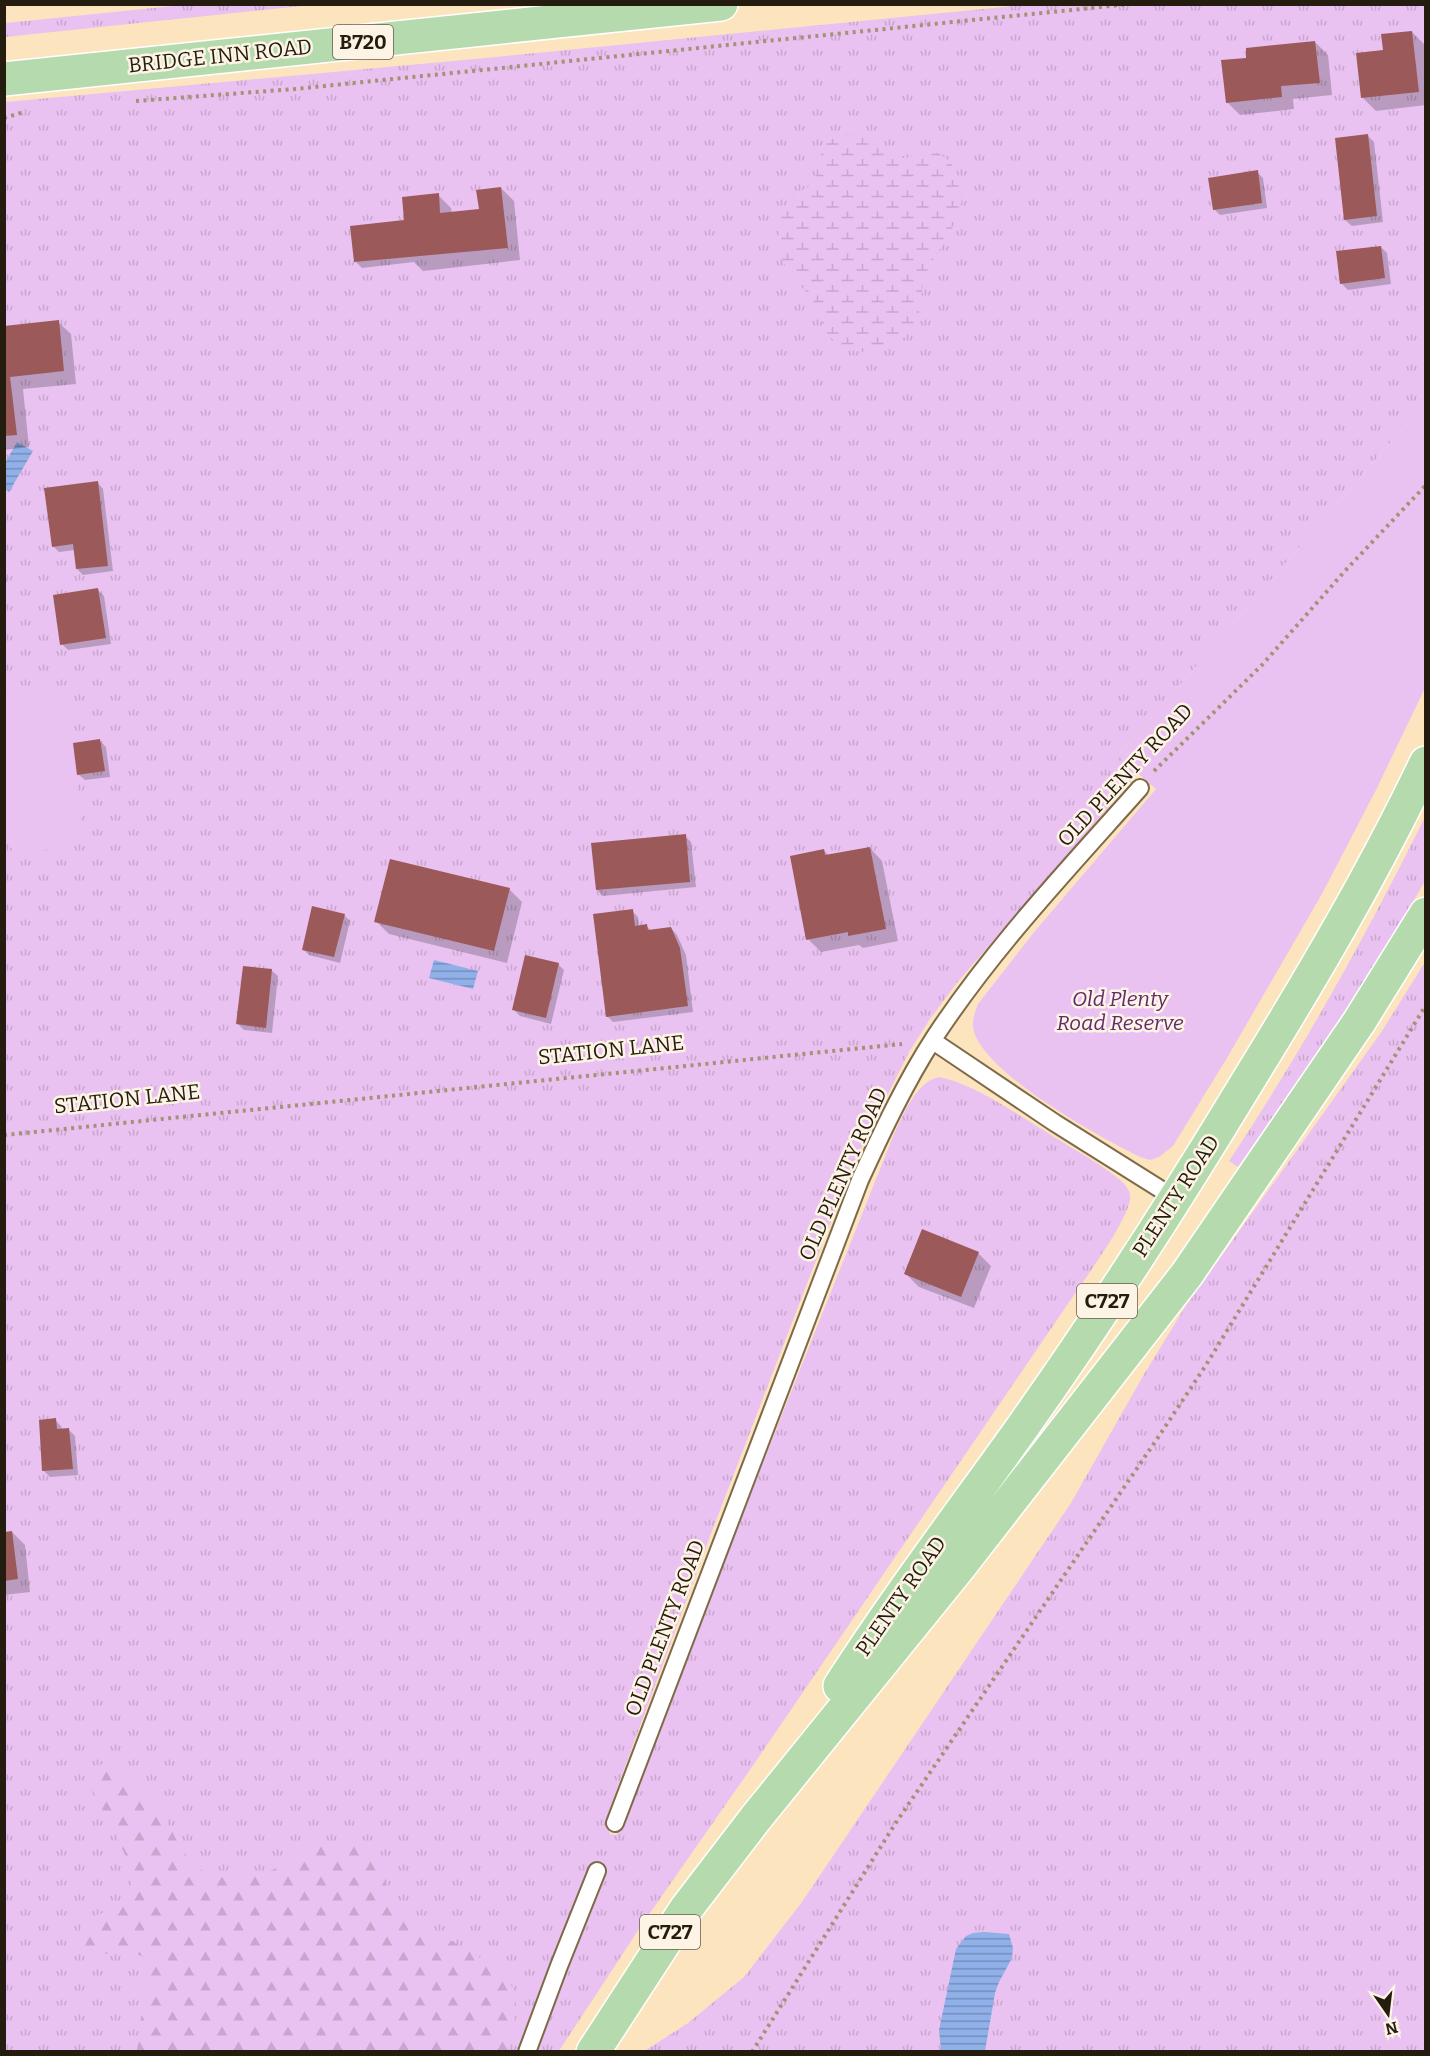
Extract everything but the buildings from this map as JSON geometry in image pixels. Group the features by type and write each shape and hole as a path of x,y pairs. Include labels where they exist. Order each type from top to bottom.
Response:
{"main road":[{"name":"BRIDGE INN ROAD","path":"4,79 656,8 710,5"},
{"name":"PLENTY ROAD","path":"755,1819 883,1619 1024,1424 1176,1199 1315,973 1355,903 1425,763"},
{"name":"PLENTY ROAD","path":"593,2052 686,1909 755,1819 933,1601 1187,1274 1359,1022 1425,914"}],"lane":[{"name":"OLD PLENTY ROAD","path":"615,1823 860,1180 899,1098 955,1008 999,951 1140,788"},
{"path":"933,1041 1055,1123 1176,1199"},
{"path":"527,2052 597,1871"}],"path":[{"path":"132,101 295,89 1130,4"},
{"path":"4,118 28,111"},
{"name":"OLD PLENTY ROAD","path":"1140,788 1173,750 1262,665 1425,485"},
{"path":"752,2052 895,1824 1200,1374 1425,1005"},
{"name":"STATION LANE","path":"4,1135 933,1041"}],"green space":[{"path":"183,5 312,5 5,37 5,23"},
{"path":"1023,5 1425,5 1425,403 1118,756 1138,773 956,984 909,1052 853,1164 712,1531 612,1804 608,1822 610,1834 616,1835 621,1830 738,1525 890,1144 915,1094 930,1080 939,1077 970,1087 1003,1105 1101,1166 1123,1183 1130,1196 1124,1217 1098,1261 643,1923 559,2051 5,2052 5,102"},
{"path":"846,134 871,138 894,155 902,158 928,151 942,155 957,172 961,186 962,197 957,215 925,277 920,310 915,323 899,342 876,351 852,350 840,345 830,337 811,297 786,268 779,245 780,221 786,205 815,177 819,170 824,146"},
{"name":"Old Plenty Road Reserve","path":"1425,403 1425,688 1323,892 1227,1058 1173,1146 1159,1157 1150,1160 1140,1157 1075,1122 1006,1072 989,1055 975,1035 973,1021 976,1008 1035,931 1156,789 1118,756"},
{"path":"53,688 65,696 83,837 75,846 18,854 8,845 4,821 5,695"},
{"path":"1425,817 1425,881 1384,952 1317,1056 1238,1167 1229,1161 1282,1078 1332,992"},
{"path":"1425,962 1425,2051 643,2052 688,2023 744,1977 802,1902 1071,1503 1185,1307 1382,1031"},
{"path":"107,1764 123,1772 144,1790 161,1811 186,1856 201,1870 210,1874 233,1877 258,1875 312,1848 329,1843 351,1844 362,1850 371,1859 407,1914 481,1958 506,1978 513,1989 516,2004 508,2051 137,2051 149,1974 143,1957 130,1951 97,1955 86,1950 80,1937 83,1920 117,1908 125,1900 131,1885 129,1864 89,1784 91,1773 96,1765"}],"water":[{"path":"17,442 33,451 9,492 5,489 5,463"},
{"path":"434,960 478,971 473,989 429,978"},
{"path":"984,1932 1009,1934 1013,1948 1012,1958 995,1993 985,2051 941,2051 939,2030 956,1949 966,1936"}]}
